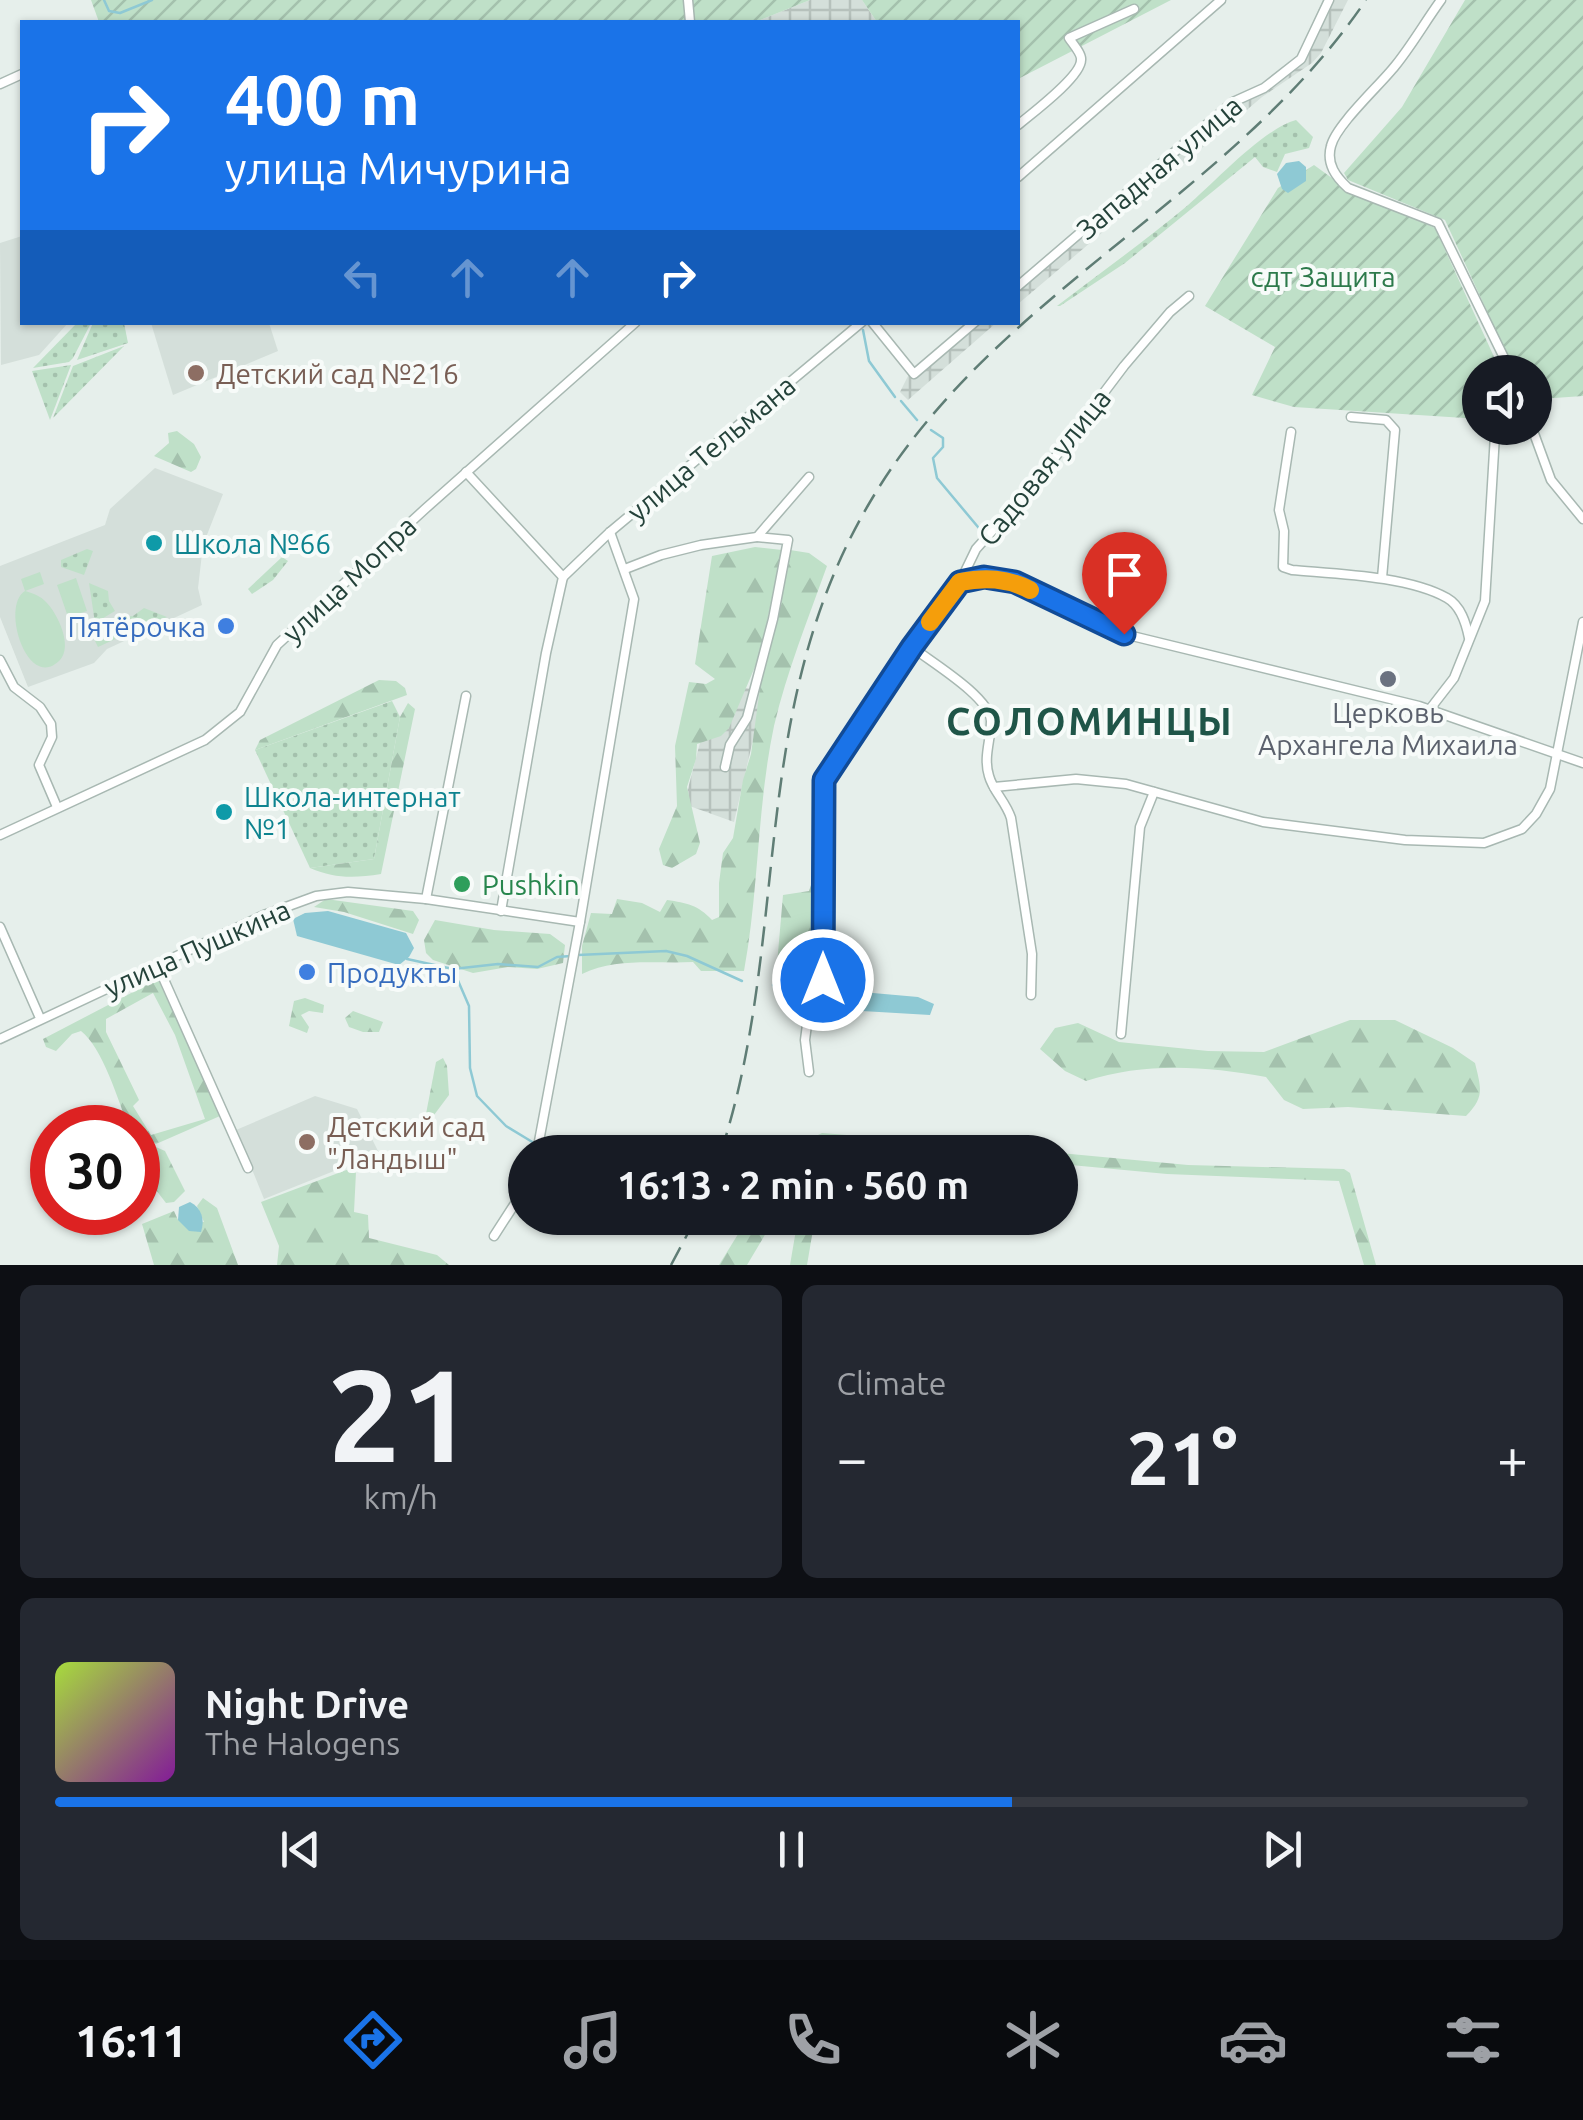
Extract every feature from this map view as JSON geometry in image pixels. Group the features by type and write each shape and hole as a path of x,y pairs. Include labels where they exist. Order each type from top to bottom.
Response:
{"street":[{"path":"1020,176 1221,0"},
{"name":"Западная улица","path":"1020,284 1233,102 1264,88 1302,59 1329,0"},
{"path":"1440,0 1396,65 1337,134 1330,147 1330,162 1336,177 1348,188 1438,223 1503,355"},
{"path":"1020,124 1065,84 1082,63 1070,38 1134,9"},
{"name":"Садовая улица","path":"809,1072 805,1040 808,1017 823,980 824,780 960,582 976,549 1038,480 1124,366 1188,296"},
{"name":"улица Мопра","path":"0,834 204,740 230,723 248,700 277,645 633,325"},
{"name":"улица Тельмана","path":"563,576 610,532 858,325"},
{"path":"874,325 914,374 971,325"},
{"path":"1351,417 1386,420 1395,430 1382,578"},
{"path":"1291,432 1279,510 1284,531 1283,567 1382,578 1446,598 1465,620 1470,638"},
{"path":"1430,709 1454,678 1485,601 1494,445"},
{"path":"1538,445 1551,480 1583,518"},
{"path":"466,472 563,576 549,635 501,911"},
{"path":"757,537 808,477"},
{"path":"540,1135 634,599 610,532"},
{"path":"625,570 690,548 757,537 788,540 747,718 730,745 726,767"},
{"path":"960,582 984,577 1015,582 1124,634 1430,709 1583,763"},
{"path":"994,787 1076,778 1126,784 1263,822 1405,840 1484,843 1522,829 1550,789 1583,622"},
{"path":"912,647 978,697 989,710 989,778 1011,818 1032,954 1031,995"},
{"path":"0,660 16,689 40,707 48,719 52,735 39,764 57,807"},
{"path":"426,899 466,696"},
{"path":"1121,1034 1140,827 1154,792"},
{"name":"улица Пушкина","path":"0,1038 264,915 316,896 348,892 426,899 580,922"},
{"path":"0,927 40,1018"},
{"path":"157,964 248,1168"},
{"path":"494,1236 508,1214"}],"shaded area":[{"path":"810,0 862,0 876,20 760,20"},
{"path":"1323,0 1348,0 1312,63 1262,97 1020,302 1020,279 1231,98 1271,81 1298,56"},
{"path":"20,237 20,325 66,325 39,355 1,365 0,243"},
{"name":"Детский сад №216","path":"152,325 270,325 278,351 173,395"},
{"path":"967,325 994,325 908,400 900,392 909,374"},
{"path":"155,468 223,494 203,545 198,588 202,605 107,649 94,663 28,687 0,617 0,566 105,525 110,509"},
{"path":"716,681 764,692 734,822 684,804"},
{"name":"Детский сад \"Ландыш\"","path":"315,1096 357,1109 379,1153 264,1199 236,1130"}],"green space":[{"path":"91,0 810,0 760,20 98,20"},
{"path":"862,0 1171,0 1020,78 1020,20 876,20"},
{"path":"1465,0 1583,0 1583,396 1552,398 1552,355 1507,355 1445,220 1348,180 1344,173 1402,107"},
{"path":"1296,120 1313,137 1309,148 1285,154 1277,172 1263,167 1255,157 1125,263 1057,306 1187,206 1254,145"},
{"name":"сдт Защита","path":"1314,165 1347,189 1435,228 1493,355 1462,355 1462,418 1294,407 1252,395 1275,347 1205,306 1278,188"},
{"path":"75,325 90,325 69,362 33,368"},
{"path":"92,325 124,325 128,343 77,360"},
{"path":"124,346 53,418 73,366"},
{"path":"71,365 50,420 32,371"},
{"path":"177,431 194,444 201,457 191,472 154,456 169,443 168,433"},
{"path":"755,547 782,550 760,655 729,728 721,736 697,744 687,787 700,843 696,854 672,868 663,865 659,849 677,806 675,746 689,682 706,684 715,679 695,664 712,556"},
{"path":"87,549 93,551 84,575 61,567 61,560"},
{"path":"790,550 809,553 827,566 791,665 774,726 744,971 701,971 693,962 636,962 582,974 582,946 591,913 612,914 617,899 642,903 660,912 667,900 674,901 697,908 712,920 719,917 723,853 733,838 761,681"},
{"path":"282,557 288,561 273,580 252,594 248,589"},
{"path":"40,572 44,584 25,591 21,579"},
{"path":"76,578 87,611 68,617 57,585"},
{"path":"89,583 108,591 115,611 95,623"},
{"path":"25,591 46,602 62,630 64,654 48,667 28,657 21,644 15,613"},
{"path":"144,608 167,617 126,636 116,617 133,616"},
{"path":"116,619 124,635 98,647 90,631"},
{"path":"379,680 396,681 407,695 255,750 260,740"},
{"path":"392,701 400,717 374,859 310,868 255,750"},
{"path":"408,703 415,709 381,874 345,877 310,868 374,859 400,717"},
{"path":"331,778 339,798 298,815 290,796"},
{"path":"811,885 818,890 818,978 813,995 795,990 776,976 783,895 809,891"},
{"path":"326,899 413,911 419,920 413,934 344,912 314,907"},
{"path":"435,920 550,934 565,945 563,963 537,969 508,967 473,973 433,960 426,953 424,940"},
{"path":"158,979 220,1116 160,1142 160,1132 205,1119 175,1035 153,993 106,1019 106,1032 139,1100 134,1105 120,1105 96,1049 81,1031 72,1034 56,1051 46,1047 43,1039"},
{"path":"305,998 324,1005 323,1013 309,1011 301,1015 309,1027 307,1033 289,1026 294,1001"},
{"path":"353,1011 383,1022 379,1032 349,1027 345,1018"},
{"path":"1350,1020 1395,1020 1475,1063 1480,1092 1472,1109 1466,1116 1348,1107 1303,1109 1284,1100 1266,1077 1198,1068 1153,1068 1086,1081 1065,1071 1040,1049 1055,1028 1078,1023 1119,1042 1264,1052"},
{"path":"443,1058 449,1095 428,1123 425,1119 436,1062"},
{"path":"160,1149 165,1151 185,1191 174,1202 166,1203 160,1195"},
{"path":"1078,1155 1188,1165 1344,1169 1350,1173 1376,1265 1364,1265 1339,1181 1167,1174 1078,1166"},
{"path":"365,1163 365,1168 356,1172 354,1212 368,1215 369,1238 437,1255 449,1265 277,1265 279,1246 261,1202"},
{"path":"203,1198 217,1208 238,1265 154,1265 145,1235 160,1235 160,1217 174,1211 178,1220 204,1222 197,1206"},
{"path":"738,1235 765,1235 747,1265 719,1265"},
{"path":"795,1235 812,1235 807,1265 790,1265"}],"water":[{"path":"1299,161 1306,167 1306,181 1288,193 1282,189 1277,174 1286,163"},
{"path":"328,911 406,933 414,948 399,965 297,936 293,919 305,913"},
{"path":"828,989 918,997 934,1004 930,1015 828,1011 821,1022 815,1019 815,1005"},
{"path":"190,1202 202,1215 201,1232 189,1231 178,1220 179,1207"}],"waterway":[{"path":"104,0 109,11 120,13 152,0"},
{"path":"863,330 869,361 895,397"},
{"path":"901,401 917,420"},
{"path":"931,430 943,438 943,447 933,458 937,478 983,533"},
{"path":"578,955 666,951 687,956 742,981"},
{"path":"407,959 453,969 498,964 538,967 557,957 571,956"},
{"path":"453,969 469,1006 470,1068 477,1096 506,1126 521,1135"},
{"path":"773,985 810,999"}],"railway":[{"path":"726,1135 743,1070 757,988 787,742 804,661 831,581 870,502 921,429 981,363 1249,133 1311,70 1366,0"},
{"path":"671,1265 687,1235"}],"slow traffic":[{"path":"930,622 960,582 984,577 1015,582 1030,590"}],"place":[{"name":"Детский сад №216","path":"196,373"},
{"name":"Школа №66","path":"154,543"},
{"name":"Пятёрочка","path":"226,626"},
{"name":"Церковь Архангела Михаила","path":"1388,679"},
{"name":"Школа-интернат №1","path":"224,812"},
{"name":"Pushkin","path":"462,884"},
{"name":"Продукты","path":"307,972"},
{"name":"Детский сад \"Ландыш\"","path":"307,1142"}],"district":[{"name":"СОЛОМИНЦЫ","path":"1090,721"}],"route":[{"path":"823,980 824,780 960,582 984,577 1015,582 1124,634"}]}
